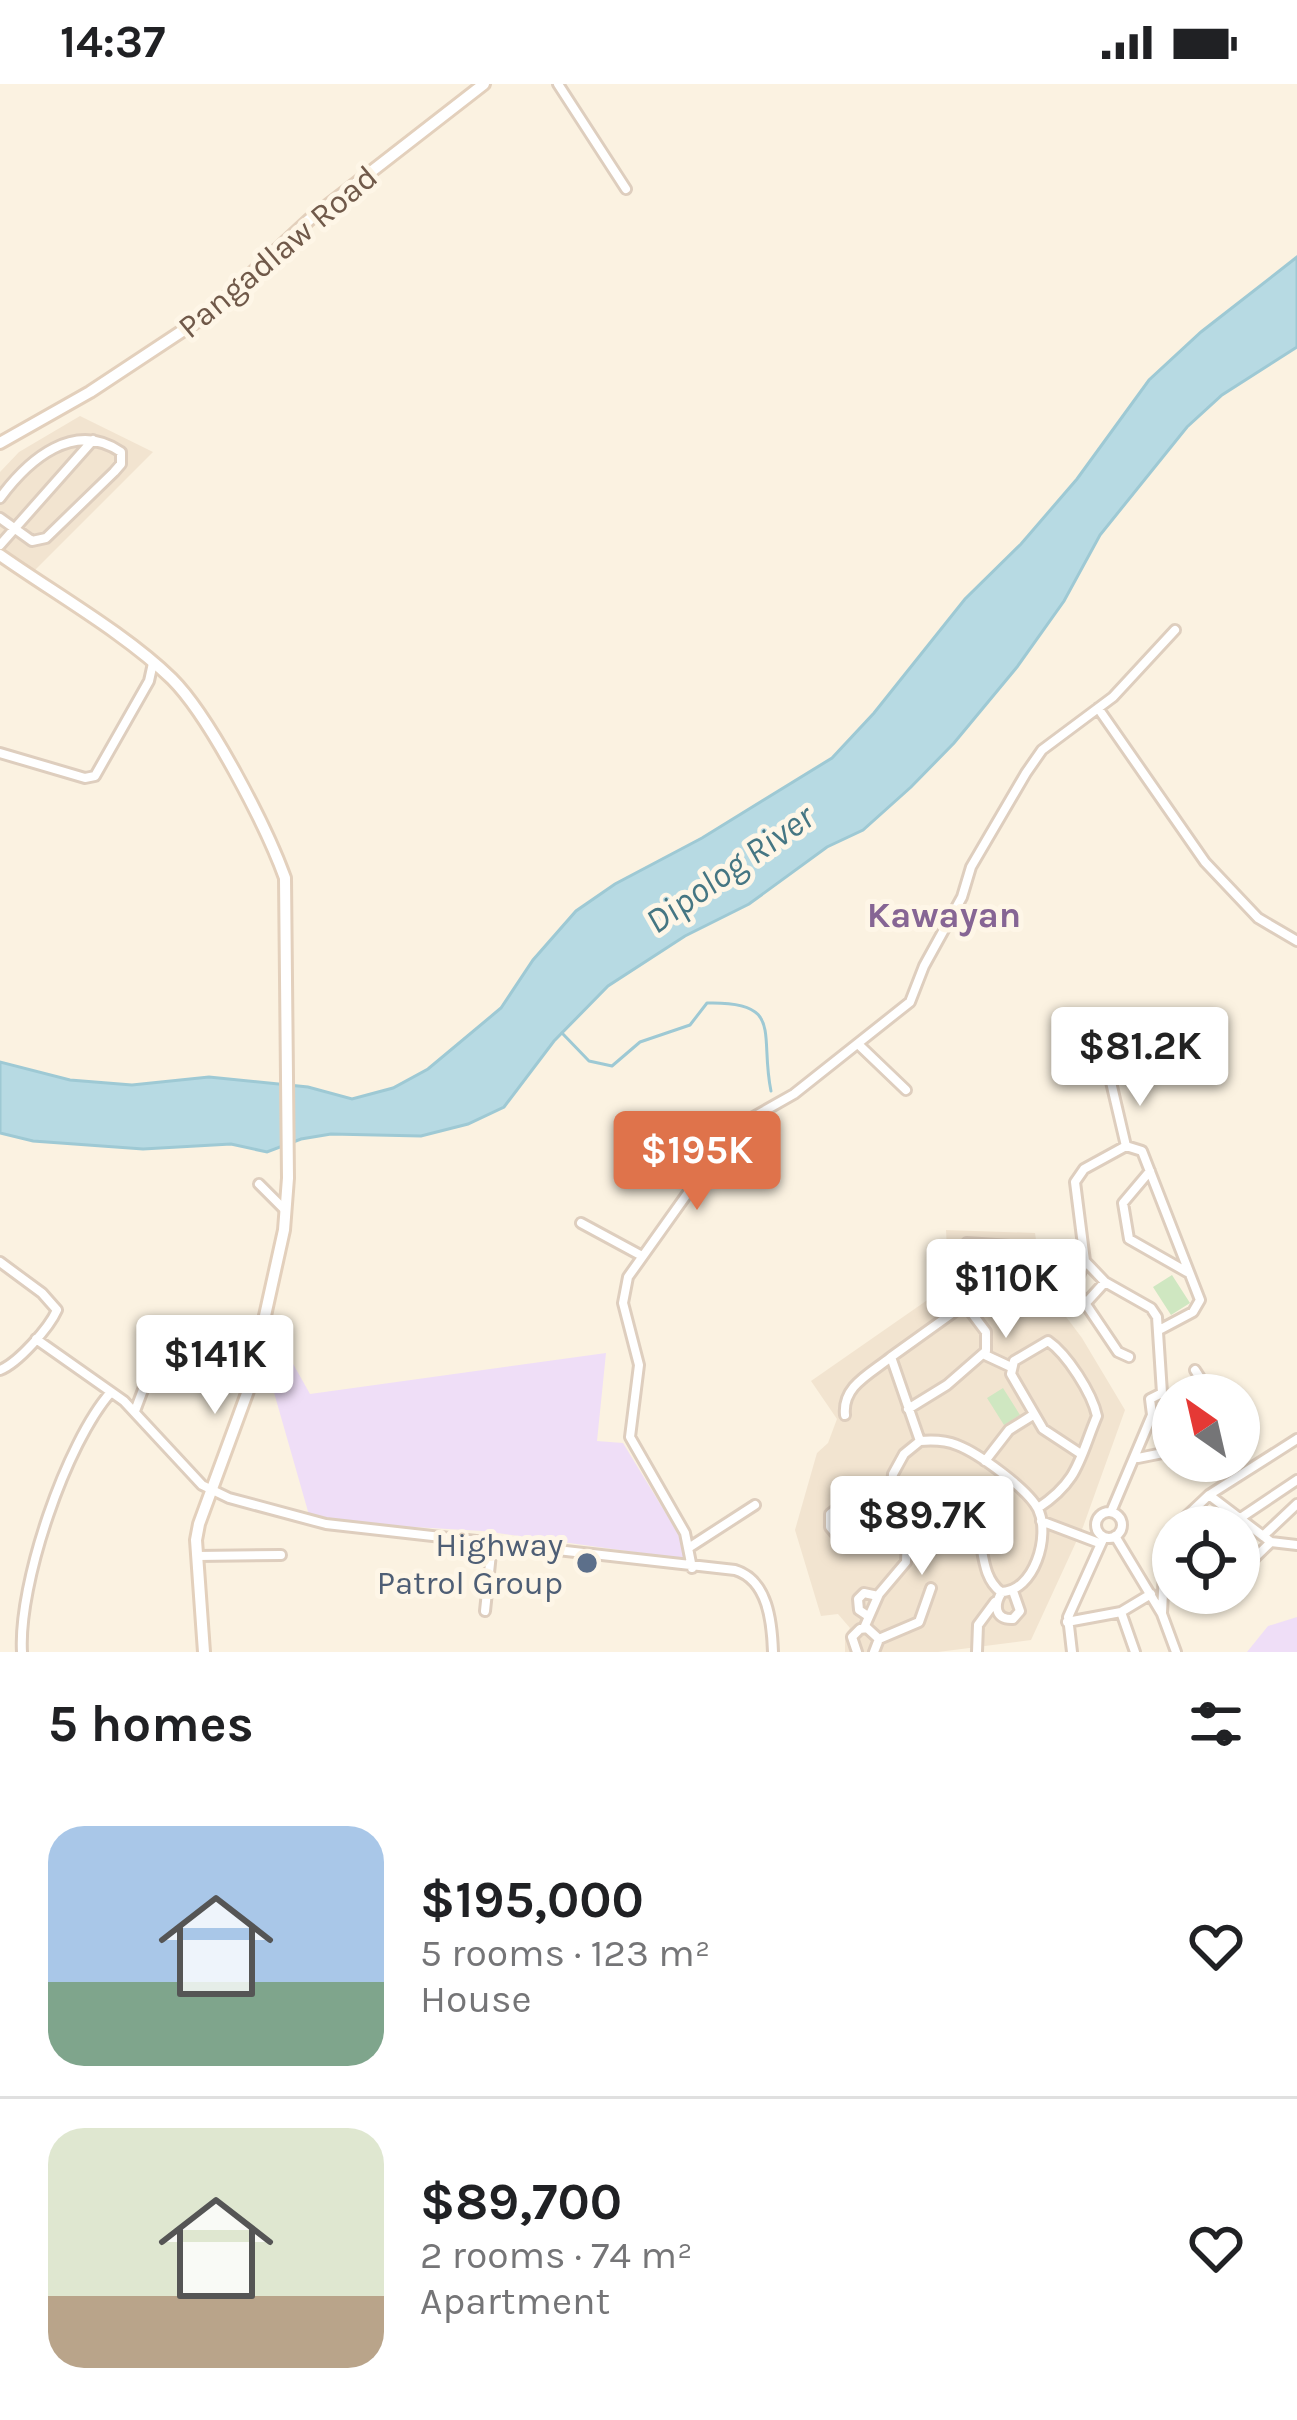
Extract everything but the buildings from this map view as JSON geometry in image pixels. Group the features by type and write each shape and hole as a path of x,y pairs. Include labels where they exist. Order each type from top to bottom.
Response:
{"main road":[{"name":"Pangadlaw Road","path":"0,443 90,392 208,314 309,220 484,84"},
{"path":"0,555 175,682 198,713 274,846 285,878 286,1211 249,1388 199,1524 204,1652"}],"street":[{"path":"558,84 626,189"},
{"path":"0,498 28,466 80,437 121,452 123,458 114,472 46,538 32,541 0,518"},
{"path":"0,545 94,439"},
{"path":"692,1568 691,1547 630,1437 639,1364 622,1292 641,1256 734,1128 794,1094 902,1010 962,897 971,866 1042,749 1098,708 1175,630"},
{"path":"0,753 85,778 95,776 149,681 154,663"},
{"path":"1098,708 1205,862 1258,918 1297,941"},
{"path":"858,1044 907,1090"},
{"path":"1112,1082 1126,1146"},
{"path":"1129,1357 1118,1352 1077,1285 1085,1261 1075,1182 1084,1169 1126,1146 1138,1147 1150,1171 1199,1304 1161,1329"},
{"path":"1150,1171 1123,1203 1126,1233 1134,1244 1187,1272"},
{"path":"259,1184 286,1211"},
{"path":"581,1223 641,1256"},
{"path":"963,1244 1029,1251 1027,1278 1014,1280 994,1268 965,1247 963,1244"},
{"path":"1085,1261 1105,1282 1151,1308 1161,1329 1162,1374"},
{"path":"0,1262 56,1306 56,1316 36,1339 0,1370"},
{"path":"845,1415 844,1399 850,1389 958,1309 968,1307 994,1268"},
{"path":"1085,1304 1105,1282"},
{"path":"908,1408 947,1385 983,1354 989,1341 968,1307"},
{"path":"36,1339 135,1411 211,1492 305,1520 735,1570 756,1581 769,1616 773,1652"},
{"path":"1011,1367 1048,1340 1097,1408 1063,1492 1038,1508"},
{"path":"983,1354 1011,1367 1033,1415 1050,1436 1082,1454"},
{"path":"891,1357 920,1441"},
{"path":"1195,1370 1198,1374"},
{"path":"135,1411 150,1371"},
{"path":"22,1652 23,1606 41,1543 78,1440 111,1391"},
{"path":"1111,1512 1152,1415 1148,1409 1152,1398"},
{"path":"985,1461 1009,1430 1033,1415"},
{"path":"1197,1506 1297,1439"},
{"path":"856,1652 853,1637 906,1562 908,1509 892,1487 896,1465 920,1441 954,1443 985,1461 1038,1508 1038,1557 1025,1582 995,1602 978,1625 977,1652"},
{"path":"1136,1458 1152,1455"},
{"path":"1258,1506 1297,1480"},
{"path":"840,1539 830,1526 830,1514 868,1486 892,1487"},
{"path":"1209,1495 1223,1506"},
{"path":"908,1509 946,1504 962,1512 979,1531 990,1582 1020,1604 1018,1616 1002,1617 995,1602"},
{"path":"1260,1548 1297,1504"},
{"path":"691,1547 755,1505"},
{"path":"1111,1512 1096,1522 1098,1533 1150,1594 1176,1652"},
{"path":"1072,1652 1067,1622 1106,1539 1121,1525 1111,1512"},
{"path":"1040,1521 1106,1539"},
{"path":"1260,1535 1297,1546"},
{"path":"485,1611 492,1544"},
{"path":"197,1556 281,1555"},
{"path":"874,1652 879,1639 919,1622 932,1588"},
{"path":"868,1616 859,1610 858,1599 864,1593 878,1596"},
{"path":"1067,1622 1121,1612 1150,1594"},
{"path":"1121,1612 1136,1652"},
{"path":"863,1628 874,1630 879,1639"}],"shaded area":[{"path":"80,416 153,452 32,573 0,550 0,472 19,452"},
{"path":"946,1230 1035,1233 1049,1294 1125,1410 1083,1527 1031,1640 938,1652 845,1652 850,1628 838,1614 821,1616 795,1530 817,1453 828,1443 837,1419 811,1381 949,1285"},
{"path":"606,1353 597,1441 623,1443 687,1548 685,1559 483,1531 378,1525 309,1515 269,1375 292,1362 310,1394"},
{"path":"1297,1617 1297,1652 1247,1652 1268,1626"}],"green space":[{"path":"1172,1275 1190,1303 1171,1315 1153,1287"},
{"path":"1003,1388 1020,1415 1004,1425 987,1398"}],"water":[{"name":"Dipolog River","path":"1297,257 1297,347 1222,395 1187,427 1100,535 1064,601 954,743 863,830 827,847 749,904 685,936 608,986 554,1041 504,1107 468,1124 421,1136 331,1134 267,1152 231,1144 143,1149 33,1141 0,1133 0,1062 70,1080 132,1085 209,1077 308,1087 352,1099 393,1088 428,1069 501,1008 533,960 576,911 832,758 965,599 1077,479 1149,380 1201,332"}],"waterway":[{"path":"562,1033 589,1061 612,1066 640,1042 690,1025 707,1003 748,1008 764,1025 771,1091"}],"place":[{"name":"Highway Patrol Group","path":"587,1563"}],"district":[{"name":"Kawayan","path":"944,914"}]}
